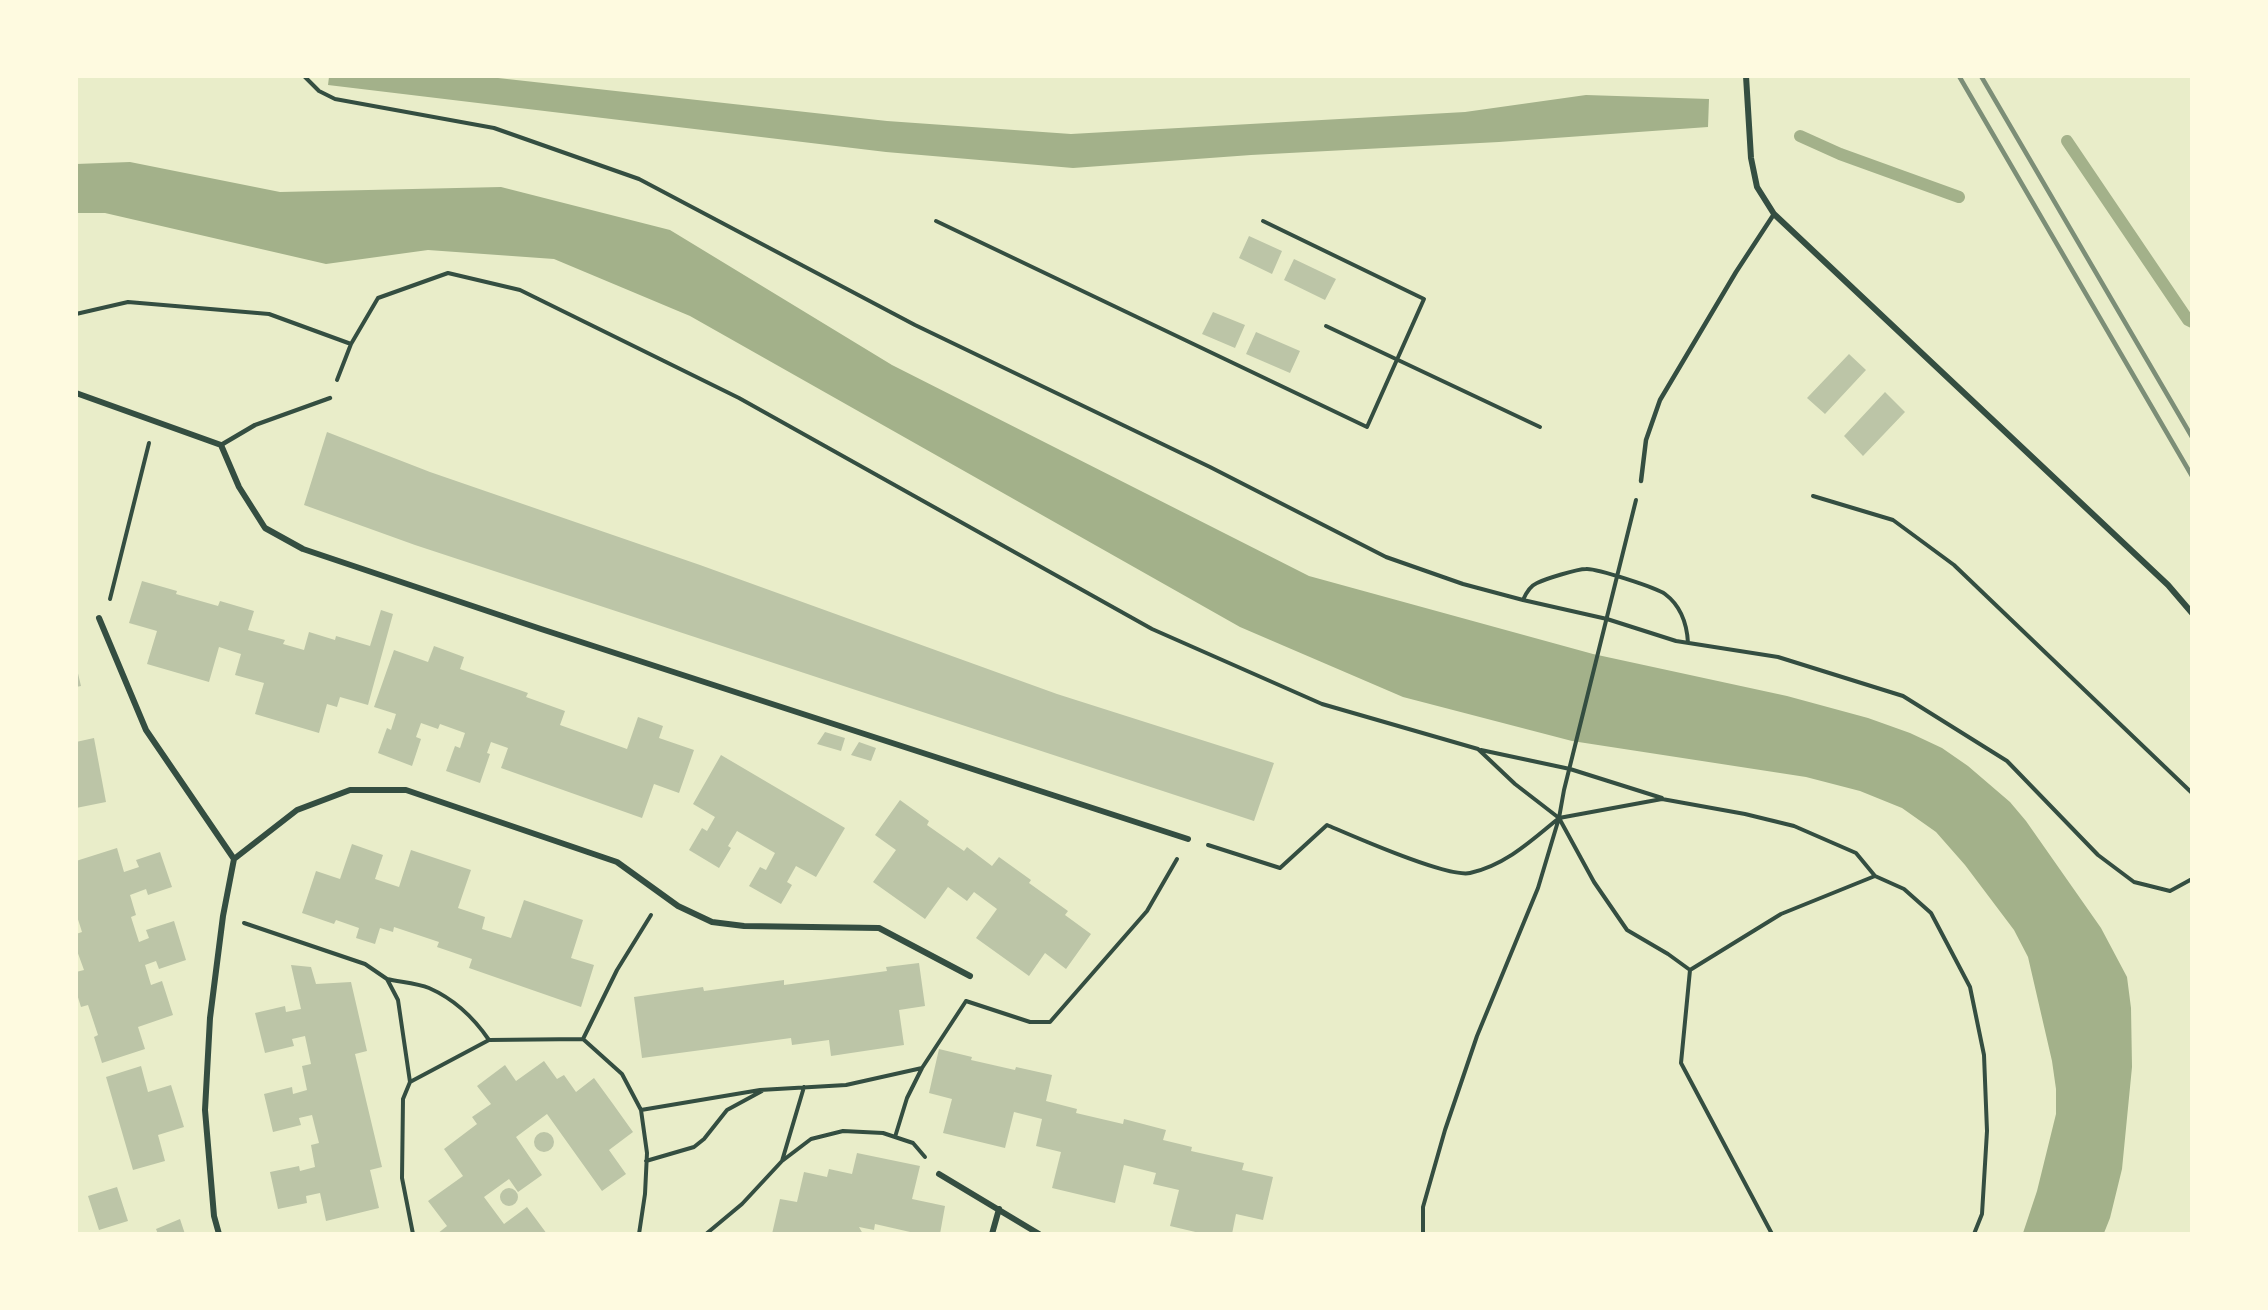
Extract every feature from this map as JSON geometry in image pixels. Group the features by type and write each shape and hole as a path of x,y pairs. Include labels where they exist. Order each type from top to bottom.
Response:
{"street":[{"path":"1746,76 1751,158 1757,187 1774,214 2168,585 2192,613"},
{"path":"76,393 221,446 239,487 265,528 303,549 1188,839"},
{"path":"99,618 146,730 234,859"},
{"path":"219,1233 214,1216 205,1110 210,1018 223,916 234,859 297,810 350,790 405,790 617,862 678,906 712,922 744,926 879,928 970,976"},
{"path":"939,1174 1039,1233"},
{"path":"993,1233 999,1209"}],"lane":[{"path":"1641,481 1646,440 1660,400 1774,214"},
{"path":"221,446 255,425 330,398"}],"path":[{"path":"304,76 319,91 334,99 494,128 639,179 915,325 1210,467 1386,557 1464,584 1522,600 1607,619 1688,643 1778,657 1903,696 2007,761 2098,855 2134,882 2170,891 2192,879"},
{"path":"936,221 1367,427 1424,299 1263,222"},
{"path":"330,398 351,344 378,298 448,273 520,290 740,398 1152,629 1322,704 1478,749 1569,769 1662,799 1745,813 1794,826 1856,853 1875,876 1904,888 1930,913 1970,987 1984,1055 1987,1131 1982,1214 1974,1233"},
{"path":"76,314 128,302 269,314 351,344"},
{"path":"1326,326 1540,427"},
{"path":"99,618 111,598 154,421"},
{"path":"1423,1233 1423,1207 1444,1130 1477,1036 1538,888 1559,818 1569,769 1641,481"},
{"path":"1813,496 1893,520 1954,565 2192,793"},
{"path":"1522,600 1536,583 1587,568 1665,593 1678,608 1687,625 1688,643"},
{"path":"1478,749 1515,784 1559,818 1594,882 1627,930 1690,970"},
{"path":"966,1001 1030,1022 1050,1022 1147,911 1188,839 1280,868 1327,825 1438,868 1468,873 1507,859 1559,818 1662,799"},
{"path":"1690,970 1781,914 1875,876"},
{"path":"583,1039 617,970 663,895"},
{"path":"223,916 365,964 387,979 429,988 461,1008 478,1023 489,1040"},
{"path":"1690,970 1681,1063 1772,1233"},
{"path":"895,1137 907,1098 922,1068 966,1001 970,976"},
{"path":"387,979 398,1000 410,1082 404,1099 401,1131 402,1178 413,1233"},
{"path":"410,1082 489,1040 583,1039 622,1074 641,1110 646,1161 645,1194 639,1233"},
{"path":"641,1110 766,1089 846,1085 922,1068"},
{"path":"782,1161 804,1087"},
{"path":"646,1161 694,1147 704,1139 727,1110 766,1089"},
{"path":"706,1233 742,1204 782,1161 811,1139 843,1131 884,1133 913,1143 939,1174"},
{"path":"1711,1233 1723,1233"}],"shaded area":[{"path":"329,77 489,77 887,121 1071,134 1465,112 1586,95 1709,99 1708,127 1073,168 886,152 328,85"},
{"path":"130,162 280,192 501,187 670,230 892,365 1309,576 1593,654 1787,696 1868,718 1910,733 1942,748 1968,766 2010,802 2026,821 2101,928 2127,977 2131,1008 2132,1067 2122,1169 2104,1233 2023,1233 2037,1191 2056,1114 2056,1089 2052,1061 2028,957 2014,930 1965,865 1936,832 1902,808 1860,791 1806,777 1572,741 1403,697 1240,627 690,316 554,259 428,250 326,264 105,213 77,213 76,164"}],"building":[{"path":"1249,236 1282,251 1272,274 1239,258"},
{"path":"1294,259 1336,279 1325,300 1284,280"},
{"path":"1213,312 1245,325 1235,348 1202,334"},
{"path":"1256,332 1300,351 1290,373 1246,354"},
{"path":"1849,354 1866,370 1825,414 1807,398"},
{"path":"1885,392 1905,412 1863,456 1844,436"},
{"path":"327,432 430,472 700,565 1057,694 1274,763 1254,821 415,545 304,505"},
{"path":"142,581 218,606 220,601 254,611 248,630 285,640 283,644 304,650 309,632 335,640 336,636 370,646 381,610 393,614 368,705 340,697 337,707 327,704 319,733 255,714 264,683 235,675 241,654 219,647 209,682 147,664 157,631 129,623"},
{"path":"434,646 464,657 460,669 528,693 526,697 565,711 560,725 627,749 638,717 663,726 659,738 694,750 679,793 654,784 642,818 501,768 508,748 491,742 487,753 490,754 480,783 446,771 455,746 460,748 465,733 440,724 438,729 421,723 416,737 421,739 412,766 378,753 387,728 391,730 396,714 374,707 394,650 428,662"},
{"path":"76,665 81,686 76,687"},
{"path":"825,732 845,738 841,751 817,744"},
{"path":"94,738 106,802 76,808 76,742"},
{"path":"859,742 876,748 871,761 851,755"},
{"path":"721,755 845,828 816,877 796,866 787,882 792,885 781,904 749,886 760,867 766,870 775,853 737,831 728,846 731,848 719,868 689,850 702,828 707,831 715,817 693,804"},
{"path":"900,800 929,821 927,825 964,851 967,847 992,866 999,857 1031,880 1029,883 1068,911 1065,915 1091,934 1066,969 1045,953 1029,976 976,938 997,909 974,892 967,901 948,887 925,919 873,882 896,850 875,835"},
{"path":"352,844 383,855 375,879 399,887 411,850 471,870 458,908 485,917 482,929 511,938 524,900 583,920 571,958 594,965 581,1007 469,968 472,959 437,947 439,942 394,927 393,932 380,928 375,944 356,938 359,928 336,920 334,924 302,913 316,871 340,879"},
{"path":"117,848 124,872 139,867 136,860 160,852 172,887 148,895 146,889 130,895 136,915 131,917 139,942 149,938 146,930 174,921 186,960 159,969 156,961 145,965 151,985 162,981 173,1015 138,1027 145,1049 102,1063 94,1037 98,1035 88,1005 81,1007 76,991 76,972 84,970 76,948 76,934 82,932 76,913 76,861"},
{"path":"919,963 925,1006 899,1010 904,1045 831,1056 829,1040 792,1045 791,1038 642,1058 634,997 703,987 704,991 784,980 784,985 887,971 886,967"},
{"path":"291,965 311,967 316,984 351,982 367,1051 355,1054 382,1167 370,1170 379,1208 326,1221 320,1193 306,1196 307,1203 278,1209 270,1172 299,1166 300,1171 315,1167 311,1145 319,1143 312,1115 299,1118 301,1125 273,1132 264,1094 292,1087 293,1094 307,1090 302,1066 311,1064 305,1036 292,1039 294,1046 265,1053 255,1013 285,1006 286,1012 301,1009"},
{"path":"939,1049 972,1057 971,1060 1015,1070 1016,1067 1052,1075 1046,1101 1077,1109 1076,1113 1123,1124 1124,1119 1166,1130 1163,1140 1192,1147 1191,1151 1244,1163 1242,1170 1273,1177 1263,1220 1236,1214 1232,1234 1204,1234 1170,1226 1179,1190 1153,1184 1156,1173 1124,1165 1115,1203 1052,1188 1061,1152 1036,1146 1042,1119 1014,1112 1005,1148 943,1133 952,1099 929,1093"},
{"path":"544,1061 557,1079 564,1075 576,1092 594,1078 613,1104 633,1132 609,1150 626,1174 602,1191 547,1114 516,1137 542,1175 518,1192 509,1179 484,1197 504,1224 527,1207 547,1234 437,1234 447,1226 428,1201 463,1176 444,1149 477,1124 472,1117 491,1104 477,1086 505,1065 516,1081"},
{"path":"141,1066 148,1092 171,1085 184,1127 158,1135 165,1161 133,1170 106,1077"},
{"path":"544,1132 551,1135 554,1142 551,1149 544,1152 537,1149 534,1142 537,1135"},
{"path":"857,1153 920,1166 912,1199 945,1206 940,1234 919,1234 875,1224 874,1230 859,1227 863,1234 772,1234 780,1199 797,1202 804,1172 827,1177 829,1169 852,1174"},
{"path":"117,1187 128,1221 99,1230 88,1196"},
{"path":"505,1188 513,1188 518,1193 516,1204 505,1206 500,1201 500,1193"},
{"path":"180,1219 185,1234 158,1234 156,1229"}],"waterway":[{"path":"1800,136 1840,154 1959,197"},
{"path":"2067,141 2188,320 2192,322"}],"railway":[{"path":"1959,76 2192,476"},
{"path":"1981,76 2192,437"}]}
